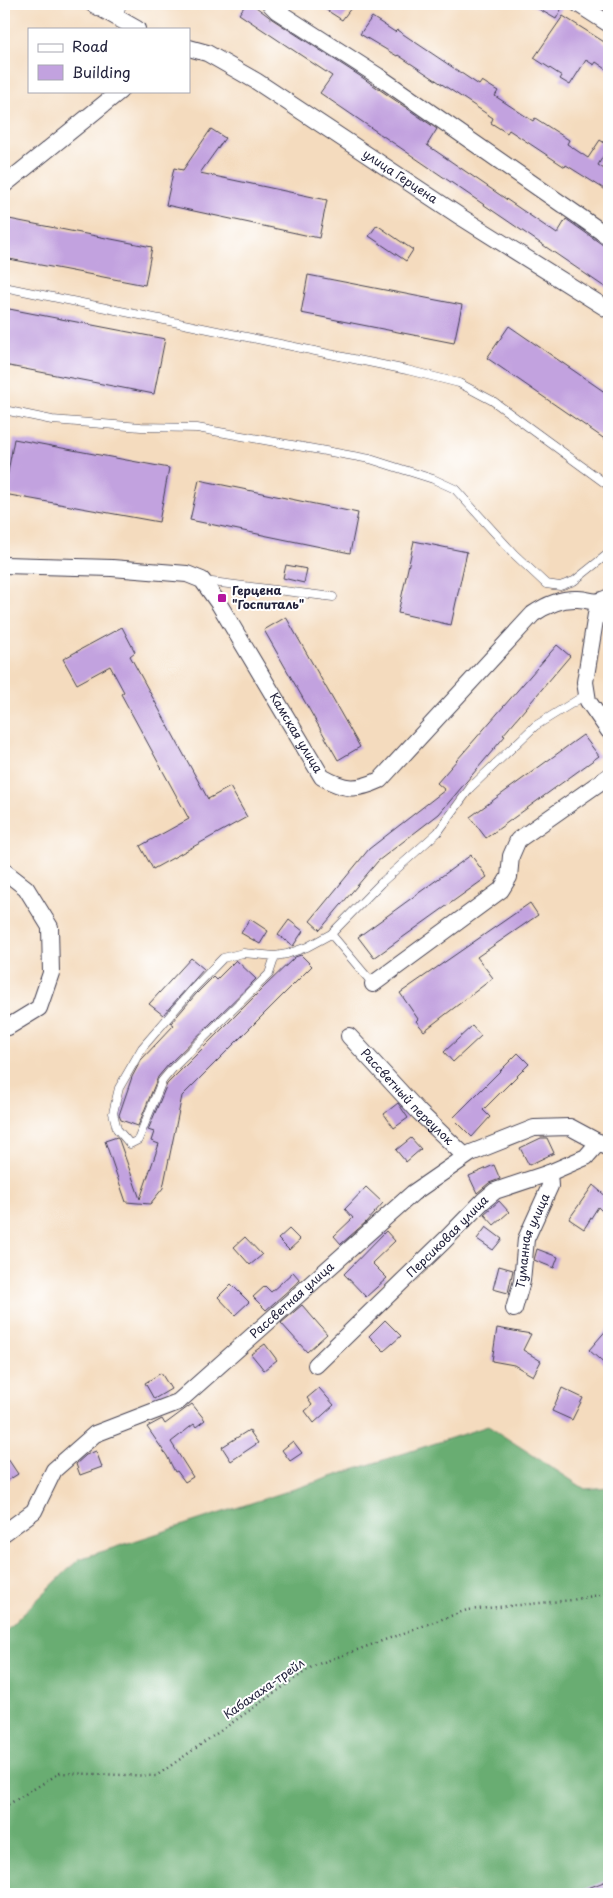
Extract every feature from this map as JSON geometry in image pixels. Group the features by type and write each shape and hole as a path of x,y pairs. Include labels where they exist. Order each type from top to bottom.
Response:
{"street":[{"path":"93,4 120,11 136,28"},
{"path":"270,4 277,11 378,76 609,237"},
{"path":"578,4 609,24"},
{"name":"улица Герцена","path":"190,48 207,53 256,81 461,217 609,310"},
{"path":"4,185 119,92"},
{"path":"4,565 112,568 178,573 187,574 202,580"},
{"name":"Камская улица","path":"202,580 219,604 322,777 338,786 365,787 380,780 533,614 548,604 577,599 604,600 585,682 588,701 609,731"},
{"path":"373,984 501,890 509,877 511,856 518,840 609,776"},
{"path":"4,871 26,888 50,927 51,973 39,1008 6,1032"},
{"name":"Рассветный переулок","path":"349,1036 419,1112 465,1156"},
{"name":"Рассветная улица","path":"4,1534 34,1511 54,1470 95,1434 178,1402 413,1193 471,1152 534,1128 570,1127 604,1145"},
{"name":"Персиковая улица","path":"316,1365 483,1201 495,1192 586,1157 604,1145"},
{"name":"Туманная улица","path":"514,1309 522,1281 526,1239 550,1186 548,1173"}],"lane":[{"path":"4,287 460,382 493,401 609,486"},
{"path":"4,410 52,420 141,427 197,428 370,459 433,479 455,489 514,554 546,584 560,586 574,582 609,553"},
{"path":"202,580 333,597"},
{"path":"275,956 269,974 162,1081 138,1140 130,1144 117,1129 113,1113 119,1088 142,1048 192,990 223,958 243,953 275,956 287,954 307,947 331,934 381,883 438,832 470,788 535,726 587,694"},
{"path":"331,934 373,984"}],"path":[{"name":"Кабахаха-трейл","path":"4,1807 60,1773 156,1776 313,1666 467,1610 572,1600 609,1594"}],"green space":[{"path":"488,1426 585,1489 609,1487 609,1882 599,1894 4,1894 4,1632 79,1559"}],"building":[{"path":"246,4 252,4 437,129 427,145 557,234 566,219 603,245 609,247 609,290 320,93 332,76 239,14"},
{"path":"317,4 354,4 342,20"},
{"path":"530,4 556,4 562,8 556,19"},
{"path":"563,16 609,45 609,71 596,62 594,65 586,60 570,85 560,79 562,76 534,58"},
{"path":"372,17 395,32 397,30 479,85 482,81 498,91 495,96 533,121 535,118 569,140 567,144 588,158 600,140 609,146 598,165 609,172 609,192 566,165 565,167 509,130 507,133 491,123 493,118 398,55 360,34"},
{"path":"211,129 225,138 200,173 327,200 319,238 166,205 174,168 183,170"},
{"path":"4,218 152,247 145,285 4,258"},
{"path":"377,225 413,250 406,261 369,236"},
{"path":"308,275 462,305 454,343 301,313"},
{"path":"4,308 165,339 154,394 4,365"},
{"path":"509,326 609,395 609,442 487,358"},
{"path":"14,439 169,468 159,522 4,494"},
{"path":"199,480 358,513 350,553 190,520"},
{"path":"414,541 467,552 451,625 398,613"},
{"path":"286,565 307,569 304,583 283,578"},
{"path":"286,617 360,747 338,760 264,630"},
{"path":"122,627 135,652 130,656 208,799 230,787 247,817 153,869 140,846 189,819 121,694 124,692 110,666 77,684 63,659"},
{"path":"557,645 570,656 503,735 505,736 439,814 378,861 320,930 310,921 369,849 445,790 437,783"},
{"path":"583,735 599,756 486,838 470,817"},
{"path":"471,855 487,877 374,958 358,937"},
{"path":"530,903 538,915 477,957 493,978 424,1031 400,993"},
{"path":"250,919 268,931 260,944 241,933"},
{"path":"289,920 303,931 293,946 278,935"},
{"path":"301,955 312,966 182,1096 163,1188 150,1204 126,1202 105,1141 117,1137 119,1140 140,1199 159,1144 151,1141 154,1132 148,1130 167,1084 295,957"},
{"path":"191,958 204,969 163,1015 149,1004"},
{"path":"236,960 256,979 158,1077 138,1126 121,1120 119,1115 132,1077 141,1060 174,1025 171,1023 196,994 213,977 216,980"},
{"path":"472,1026 481,1036 453,1062 444,1052"},
{"path":"518,1053 529,1064 483,1110 490,1117 472,1137 453,1118"},
{"path":"398,1103 408,1118 394,1128 384,1114"},
{"path":"411,1138 421,1149 406,1162 396,1150"},
{"path":"541,1138 547,1138 554,1153 529,1165 520,1148"},
{"path":"494,1165 500,1179 489,1183 477,1193 469,1176"},
{"path":"593,1185 609,1199 609,1203 602,1211 598,1207 584,1229 569,1219"},
{"path":"366,1187 383,1203 365,1223 341,1244 334,1236 353,1218 345,1209"},
{"path":"499,1201 509,1212 494,1225 484,1214"},
{"path":"486,1227 502,1239 493,1250 477,1239"},
{"path":"289,1229 300,1240 289,1250 278,1239"},
{"path":"386,1231 395,1241 372,1263 387,1278 366,1297 344,1274"},
{"path":"245,1237 262,1255 250,1265 234,1247"},
{"path":"537,1249 558,1257 554,1268 534,1260"},
{"path":"499,1266 513,1270 508,1293 493,1289"},
{"path":"293,1272 300,1280 266,1310 253,1297 265,1286 271,1292"},
{"path":"231,1284 249,1302 235,1315 218,1297"},
{"path":"302,1305 327,1334 307,1352 281,1323"},
{"path":"385,1320 401,1336 384,1351 369,1336"},
{"path":"609,1327 609,1368 589,1350"},
{"path":"497,1328 531,1334 523,1350 541,1361 533,1376 514,1365 492,1361"},
{"path":"265,1344 277,1360 264,1370 251,1354"},
{"path":"161,1373 171,1389 154,1399 145,1383"},
{"path":"319,1388 334,1405 314,1423 305,1411 312,1405 307,1398"},
{"path":"562,1388 583,1398 572,1420 552,1411"},
{"path":"192,1404 205,1420 196,1427 194,1424 171,1442 193,1477 185,1482 177,1471 175,1472 167,1456 147,1427 162,1419 165,1424"},
{"path":"249,1430 258,1443 231,1461 222,1447"},
{"path":"293,1441 302,1453 290,1461 282,1450"},
{"path":"96,1451 102,1467 80,1475 76,1464 86,1455"},
{"path":"4,1453 18,1474 4,1483"},
{"path":"609,1880 609,1894 575,1894 575,1893"}],"place":[{"name":"Герцена \"Госпиталь\"","path":"222,598"}]}
